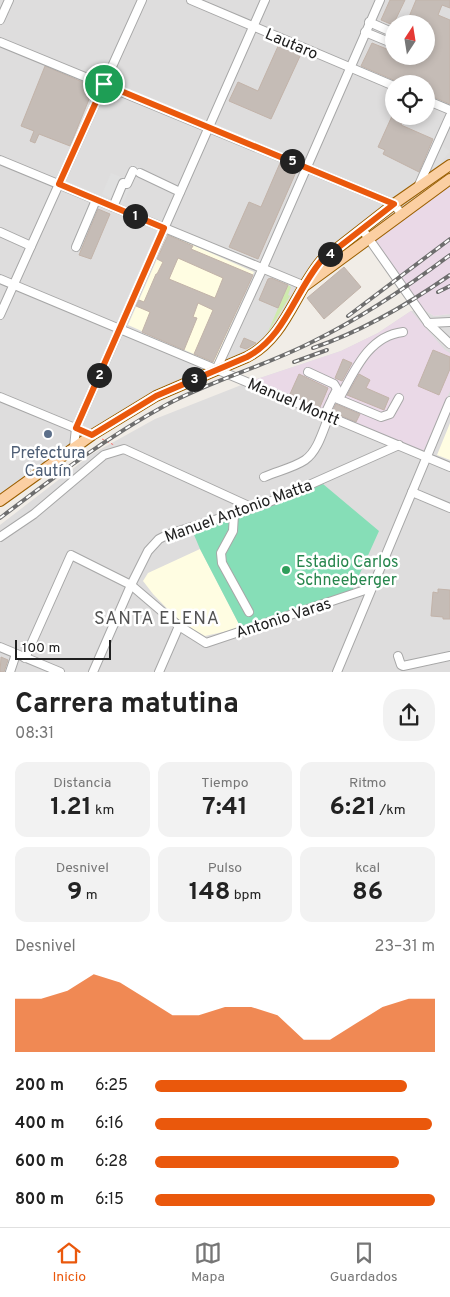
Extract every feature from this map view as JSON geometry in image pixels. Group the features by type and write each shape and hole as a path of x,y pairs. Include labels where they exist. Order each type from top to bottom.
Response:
{"main road":[{"path":"0,501 74,447 156,396 247,357 265,345 280,326 305,286 311,272 321,261 394,204 450,165"},
{"path":"305,286 450,179"}],"street":[{"path":"0,20 9,0"},
{"path":"0,315 142,0"},
{"name":"Lautaro","path":"191,0 385,82"},
{"path":"74,447 76,428 266,0"},
{"path":"216,370 380,0"},
{"path":"369,22 385,29"},
{"path":"365,32 385,40"},
{"path":"0,42 394,204 402,215"},
{"path":"435,104 450,110"},
{"path":"418,188 450,116"},
{"path":"0,160 305,286"},
{"path":"113,207 123,184 127,184 136,172 180,192"},
{"path":"76,247 96,200"},
{"path":"362,230 428,323 450,344"},
{"path":"0,232 31,246"},
{"name":"Manuel Montt","path":"0,279 450,467"},
{"path":"428,323 450,322"},
{"path":"264,477 300,463 309,457 315,448 327,415 360,359 380,340 394,333 404,332"},
{"path":"308,372 334,384 336,398"},
{"path":"0,397 92,435"},
{"path":"336,398 381,417 390,414 399,398"},
{"path":"336,672 450,401"},
{"name":"Manuel Antonio Matta","path":"93,672 131,585 148,551 159,539 253,508 399,445"},
{"path":"0,537 34,514 104,455 124,449 253,508"},
{"path":"412,492 450,508"},
{"path":"234,514 232,531 221,553 222,563 249,612"},
{"name":"Antonio Varas","path":"25,658 71,555 131,585 179,626 206,643 371,588"},
{"path":"159,672 179,626"},
{"path":"0,647 60,672"},
{"path":"10,672 16,654"},
{"path":"398,656 401,665 404,666 450,656"}],"path":[{"path":"92,435 124,449"}],"shaded area":[{"path":"0,0 450,0 450,184 307,290 267,349 160,395 82,442 0,505"},
{"path":"442,146 450,151 435,170 431,168"},
{"path":"133,164 139,167 123,204 102,194 111,173 126,179"},
{"path":"450,185 450,314 434,316 423,309 375,240"},
{"path":"90,206 98,209 81,250 70,246 85,210 88,210"},
{"path":"168,234 254,272 214,363 128,325"},
{"path":"423,309 434,316 450,314 450,672 0,672 0,525 92,454 155,419 254,380 341,351 378,333 411,311"},
{"path":"411,311 445,350 450,353 450,391 423,452 254,380 341,351 378,333"},
{"path":"450,423 450,460 437,455"},
{"path":"200,549 241,628 205,636 179,621 143,581 148,573"}],"green space":[{"path":"288,285 291,287 288,295 290,296 267,334"},
{"name":"Estadio Carlos Schneeberger","path":"323,484 379,531 352,591 241,628 192,530 257,509"}],"building":[{"path":"390,0 405,0 398,15 385,15 385,22 381,20"},
{"path":"416,0 450,0 450,8 442,5 438,15 450,20 450,104 435,98 435,75 385,76 361,66 372,43 385,48 385,65 435,65 435,15 410,15"},
{"path":"279,44 301,54 271,119 229,101 238,82 258,91"},
{"path":"45,66 94,87 70,146 39,134 35,143 30,141 34,131 21,126"},
{"path":"388,125 401,125 433,139 419,172 383,154 385,150 378,147"},
{"path":"280,163 294,169 296,172 258,259 229,247 249,202 261,207"},
{"path":"98,209 110,214 91,259 79,255"},
{"path":"168,235 193,246 191,249 253,275 213,362 194,354 213,310 198,303 193,317 197,318 184,350 142,332 150,312 136,306 139,300 144,302 163,262 157,259","holes":["178,258 223,278 215,298 169,279"]},
{"path":"344,267 361,287 324,319 307,298"},
{"path":"271,278 288,285 278,308 259,300 268,279"},
{"path":"244,338 256,343 246,349 240,347"},
{"path":"433,350 450,357 450,369 439,395 418,386"},
{"path":"343,359 352,363 342,381 335,378"},
{"path":"299,374 328,388 320,407 290,394"},
{"path":"359,374 370,380 366,388 389,398 384,410 347,395"},
{"path":"336,404 360,414 356,422 332,412"},
{"path":"438,589 450,590 450,619 431,616 433,592 438,593"},
{"path":"1,657 8,660 4,672 0,672"}],"railway":[{"path":"348,316 450,239"},
{"path":"0,518 81,458 144,417 184,396 294,351 330,333 383,302 450,255"},
{"path":"313,348 349,334 384,316 450,275"},
{"path":"438,292 450,286"},
{"path":"294,362 327,350"}],"place":[{"name":"Prefectura Cautín","path":"48,434"},
{"name":"Estadio Carlos Schneeberger","path":"286,570"}],"district":[{"name":"SANTA ELENA","path":"157,618"}],"route":[{"path":"104,84 394,204 321,261 311,272 305,286 275,333 260,350 156,396 92,435 76,428 164,228 59,184 104,84"}]}
